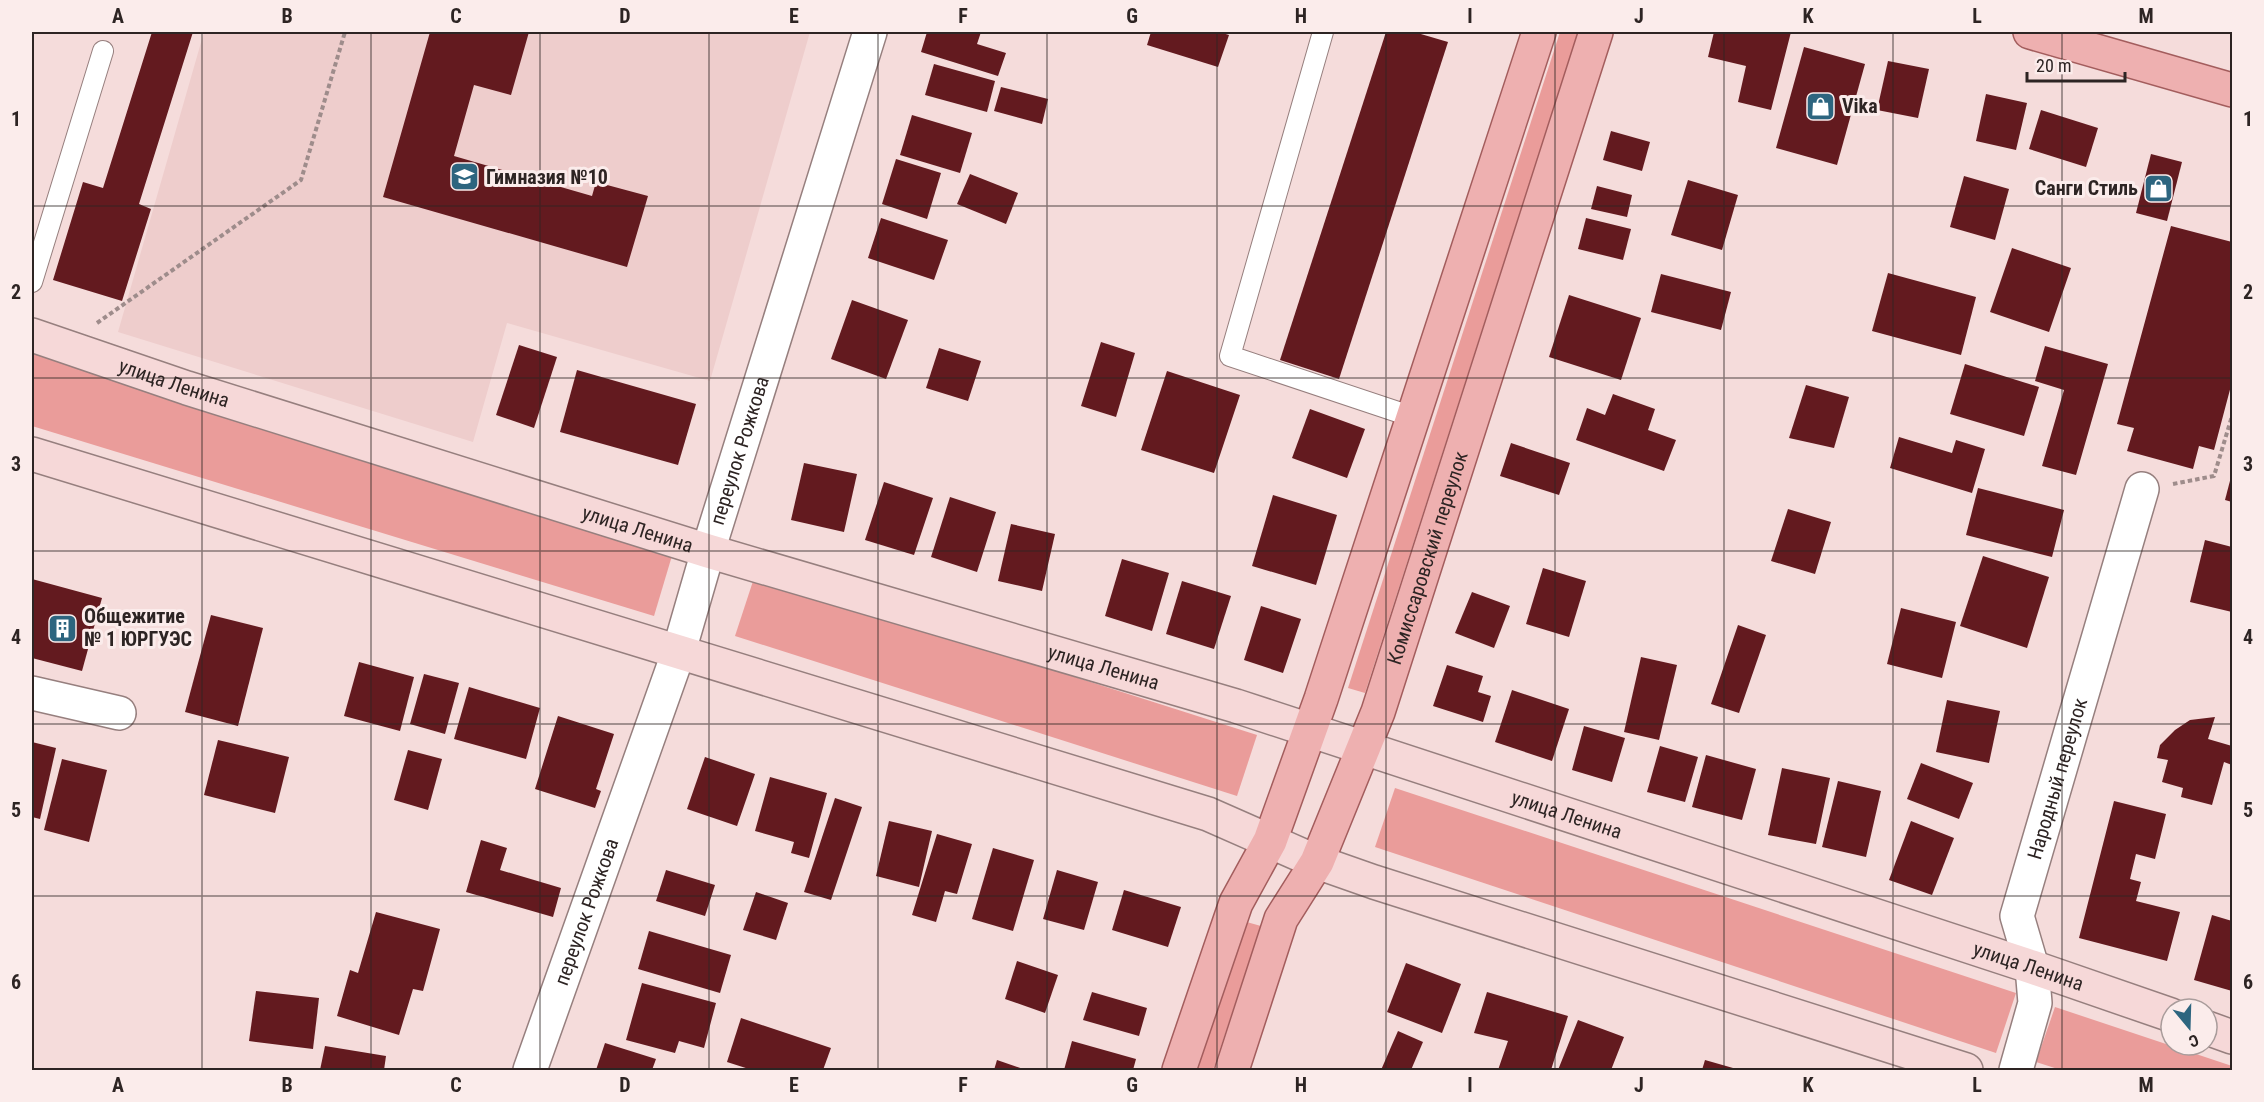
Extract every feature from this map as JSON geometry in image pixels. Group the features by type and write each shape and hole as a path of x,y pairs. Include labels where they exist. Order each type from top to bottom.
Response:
{"main road":[{"path":"1179,1071 1236,903 1270,841 1311,730 1539,32"},
{"name":"Комиссаровский переулок","path":"1232,1071 1281,919 1317,862 1382,701 1596,32"},
{"path":"2030,32 2232,90"},
{"name":"улица Ленина","path":"32,335 187,388 708,551 1236,705 2032,967 2159,1012"},
{"path":"32,454 1208,813 1317,862 1374,882 1965,1071"}],"street":[{"name":"переулок Рожкова","path":"530,1071 679,651 870,32"},
{"name":"Народный переулок","path":"2016,1071 2035,1003 2032,967 2017,916 2142,489"},
{"path":"32,693 119,713"}],"lane":[{"path":"1323,32 1230,356 1413,417"},
{"path":"32,282 104,51"}],"path":[{"path":"64,345 301,180 345,32"},
{"path":"2142,489 2214,476 2232,416"}],"shaded area":[{"name":"Гимназия №10","path":"204,32 810,32 710,381 507,323 473,442 118,332"},
{"path":"1560,32 1578,32 1365,693 1348,688"},
{"path":"32,353 674,549 654,616 32,426"},
{"path":"755,575 1257,735 1237,796 735,636"},
{"path":"1395,788 2016,993 1996,1053 1375,847"},
{"path":"1243,921 1261,926 1213,1070 1194,1070"},
{"path":"2055,1007 2159,1042 2159,1057 2205,1057 2232,1066 2232,1070 2061,1070 2036,1062"}],"building":[{"path":"152,32 193,32 139,204 151,209 122,301 53,280 83,182 103,188"},
{"path":"430,32 529,32 511,95 474,85 454,156 592,196 596,182 648,196 627,267 383,197"},
{"path":"927,32 981,32 977,44 1006,53 998,76 921,52"},
{"path":"1151,32 1219,32 1229,35 1218,67 1147,45"},
{"path":"1386,32 1414,32 1448,42 1339,379 1280,360"},
{"path":"1714,32 1791,32 1771,110 1738,102 1746,66 1708,57"},
{"name":"Vika","path":"1804,47 1865,64 1837,165 1776,148"},
{"path":"1888,61 1929,69 1918,118 1877,110"},
{"path":"934,64 995,81 987,112 925,95"},
{"path":"1001,87 1048,99 1042,124 994,111"},
{"path":"1986,94 2027,103 2016,150 1976,141"},
{"path":"2041,110 2098,128 2086,167 2029,149"},
{"path":"912,115 972,133 960,173 900,155"},
{"path":"1611,131 1650,142 1642,171 1603,160"},
{"name":"Санги Стиль","path":"2151,154 2182,162 2167,221 2136,213"},
{"path":"896,159 941,173 927,219 882,204"},
{"path":"970,174 1018,193 1006,224 957,204"},
{"path":"1964,176 2009,189 1995,240 1950,227"},
{"path":"1688,180 1738,195 1722,250 1671,235"},
{"path":"1597,186 1632,195 1627,217 1591,209"},
{"path":"881,218 948,240 934,280 868,258"},
{"path":"1586,218 1631,229 1623,260 1578,249"},
{"path":"2171,226 2232,242 2232,382 2214,450 2199,446 2193,469 2127,451 2134,428 2117,424"},
{"path":"2012,248 2071,268 2049,332 1990,312"},
{"path":"1888,273 1976,297 1961,355 1872,331"},
{"path":"1661,274 1731,292 1721,330 1651,312"},
{"path":"1569,295 1641,318 1621,380 1549,357"},
{"path":"852,300 908,320 886,379 831,359"},
{"path":"1101,342 1135,353 1116,417 1081,406"},
{"path":"519,345 557,357 534,428 496,415"},
{"path":"2045,346 2108,364 2076,475 2042,466 2064,390 2035,381"},
{"path":"939,348 981,361 968,401 926,388"},
{"path":"1965,364 2039,387 2024,436 1950,414"},
{"path":"577,370 696,404 678,465 560,432"},
{"path":"1167,371 1240,395 1214,473 1141,450"},
{"path":"1806,385 1849,397 1834,448 1789,438"},
{"path":"1613,394 1655,409 1648,430 1676,440 1664,471 1576,440 1587,408 1605,415"},
{"path":"1310,409 1365,429 1347,478 1292,458"},
{"path":"1899,437 1952,453 1956,440 1985,449 1972,493 1890,468"},
{"path":"1511,443 1570,463 1559,495 1500,476"},
{"path":"804,463 857,474 844,532 791,520"},
{"path":"2232,473 2232,502 2225,500"},
{"path":"884,482 933,498 914,555 865,540"},
{"path":"1978,488 2064,510 2052,557 1966,535"},
{"path":"1273,495 1337,515 1316,585 1252,566"},
{"path":"950,497 996,512 977,572 931,557"},
{"path":"1788,509 1831,522 1815,574 1771,561"},
{"path":"1011,524 1055,534 1042,591 998,581"},
{"path":"2205,540 2232,547 2232,612 2190,602"},
{"path":"1983,556 2049,577 2027,648 1960,626"},
{"path":"1122,559 1169,573 1152,631 1105,616"},
{"path":"1543,568 1586,581 1569,637 1526,624"},
{"name":"Общежитие № 1 ЮРГУЭС","path":"32,579 102,598 82,671 32,658"},
{"path":"1182,581 1231,596 1214,649 1166,634"},
{"path":"1472,592 1510,606 1494,648 1455,633"},
{"path":"1261,606 1301,619 1283,673 1244,660"},
{"path":"1901,608 1956,622 1942,678 1887,664"},
{"path":"211,615 263,628 238,726 185,712"},
{"path":"1738,625 1766,635 1739,713 1711,704"},
{"path":"1641,657 1677,665 1659,740 1624,732"},
{"path":"359,662 414,677 400,731 344,716"},
{"path":"1447,665 1483,676 1478,692 1491,696 1483,722 1433,706"},
{"path":"424,674 459,683 445,734 410,724"},
{"path":"469,687 540,708 526,759 454,739"},
{"path":"1512,690 1569,709 1552,761 1495,742"},
{"path":"1947,700 2000,711 1989,763 1936,752"},
{"path":"558,716 614,734 596,789 601,791 595,808 535,789"},
{"path":"2215,717 2208,739 2232,746 2232,765 2224,762 2212,805 2181,797 2183,788 2162,782 2168,760 2157,758 2160,745 2175,730 2190,720"},
{"path":"1584,726 1625,738 1612,782 1572,770"},
{"path":"218,740 289,757 275,813 204,795"},
{"path":"32,742 56,748 40,819 32,817"},
{"path":"1660,746 1698,757 1685,802 1647,792"},
{"path":"408,750 442,759 428,810 394,800"},
{"path":"1706,755 1756,769 1742,820 1692,807"},
{"path":"705,757 755,774 737,826 687,809"},
{"path":"62,759 107,770 89,842 44,830"},
{"path":"1921,763 1973,783 1959,819 1907,799"},
{"path":"1782,768 1830,778 1816,844 1768,835"},
{"path":"770,777 827,793 809,858 791,853 794,842 755,831"},
{"path":"1838,781 1881,791 1866,857 1822,847"},
{"path":"835,798 862,807 831,900 804,892"},
{"path":"2114,801 2166,814 2155,859 2136,854 2130,879 2141,882 2136,901 2180,912 2167,961 2079,938"},
{"path":"889,821 932,831 919,887 876,876"},
{"path":"1911,821 1954,838 1932,895 1889,880"},
{"path":"937,834 972,844 957,894 945,891 936,922 912,915"},
{"path":"481,840 507,848 500,870 561,888 553,917 466,892"},
{"path":"993,848 1034,860 1013,931 972,919"},
{"path":"666,870 715,885 705,916 656,901"},
{"path":"1057,870 1098,882 1084,930 1043,919"},
{"path":"1124,890 1181,907 1168,947 1112,930"},
{"path":"756,892 788,903 776,940 743,930"},
{"path":"376,912 440,929 423,991 413,989 399,1035 337,1016 350,970 358,973"},
{"path":"2212,915 2232,921 2232,991 2194,980"},
{"path":"649,931 731,955 720,993 638,969"},
{"path":"1017,961 1058,975 1045,1013 1005,999"},
{"path":"1406,963 1461,984 1442,1033 1387,1012"},
{"path":"642,983 716,1003 704,1048 679,1041 675,1053 626,1040"},
{"path":"256,991 319,998 313,1049 249,1041"},
{"path":"1092,992 1147,1008 1139,1036 1083,1020"},
{"path":"1487,992 1568,1016 1551,1070 1498,1070 1508,1041 1474,1033"},
{"path":"741,1018 831,1048 823,1070 752,1070 727,1062"},
{"path":"1578,1020 1624,1037 1611,1070 1558,1070"},
{"path":"1398,1031 1423,1042 1411,1070 1381,1070"},
{"path":"1072,1041 1136,1059 1133,1070 1064,1070"},
{"path":"605,1043 656,1059 652,1070 596,1070"},
{"path":"325,1046 386,1056 384,1070 320,1070"},
{"path":"997,1060 1026,1070 994,1070"},
{"path":"1705,1060 1740,1070 1702,1070"}],"place":[{"name":"Vika","path":"1821,106"},
{"name":"Гимназия №10","path":"465,177"},
{"name":"Санги Стиль","path":"2159,188"},
{"name":"Общежитие № 1 ЮРГУЭС","path":"63,628"}]}
